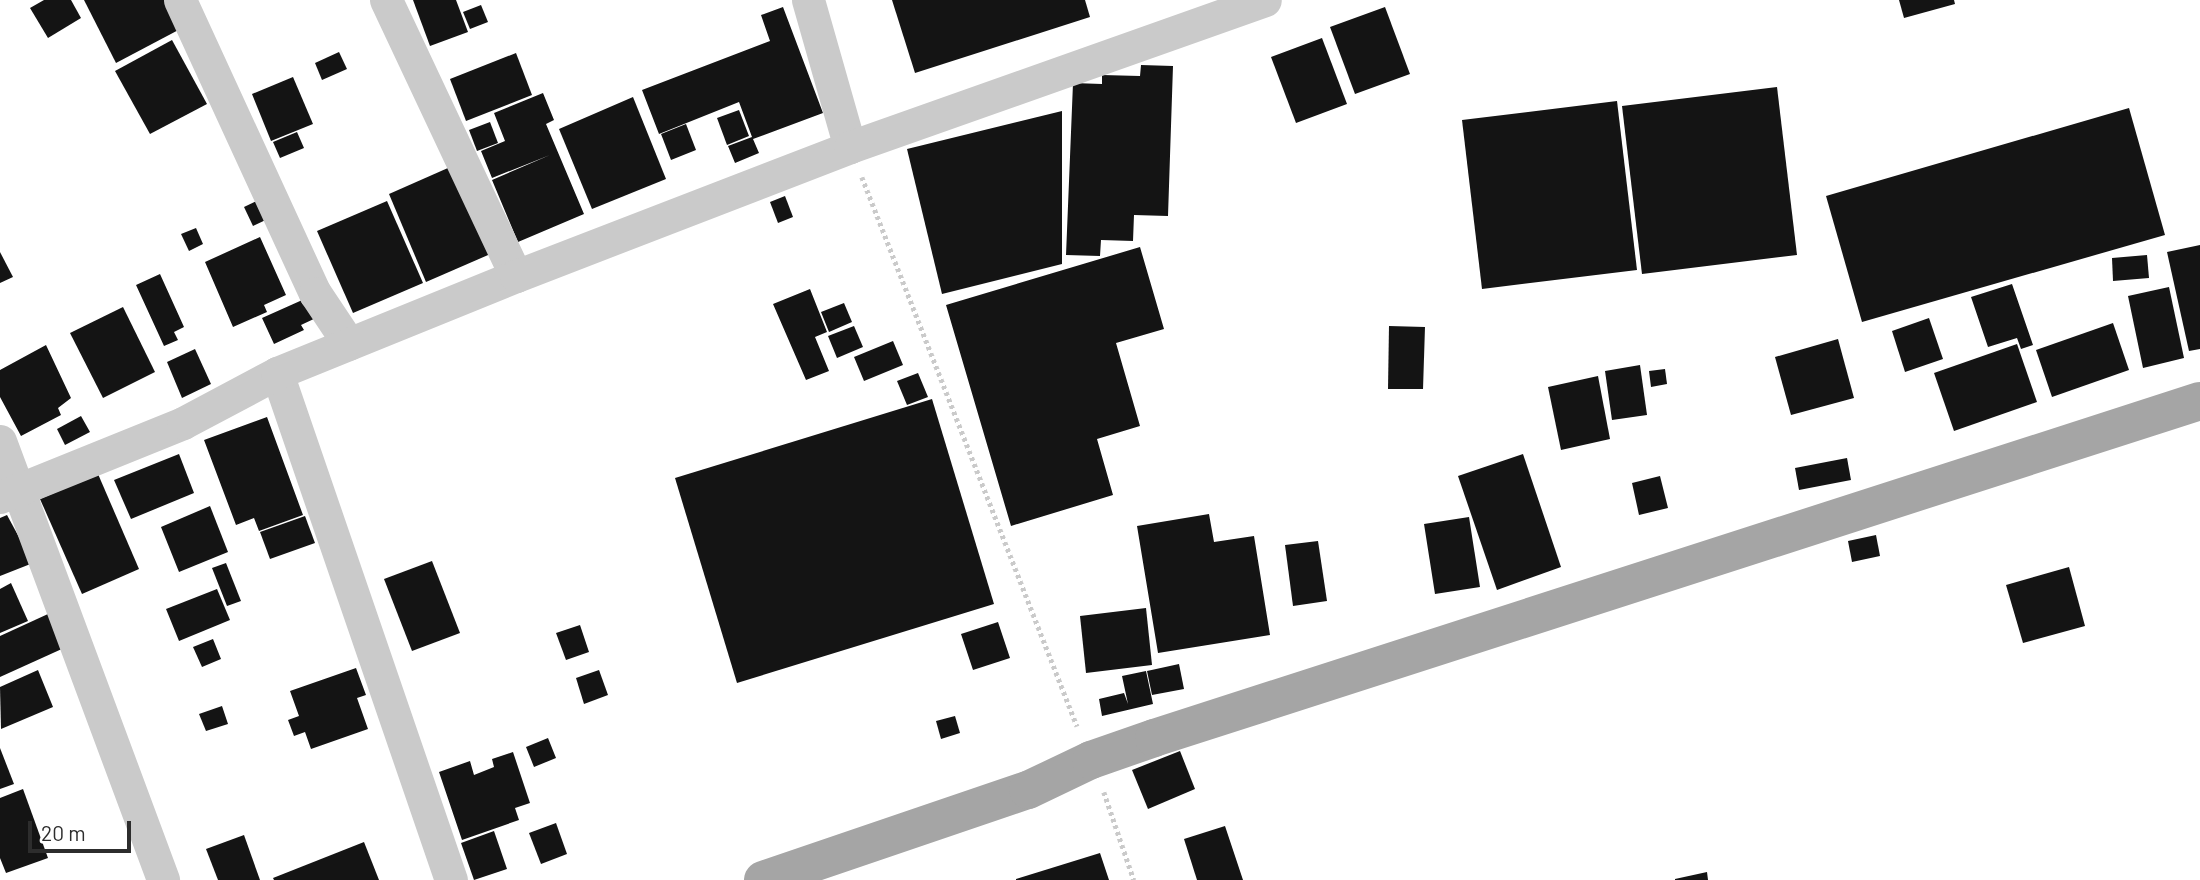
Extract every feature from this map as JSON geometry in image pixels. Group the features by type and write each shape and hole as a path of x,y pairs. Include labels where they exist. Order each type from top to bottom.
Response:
{"main road":[{"path":"763,880 1028,790 1091,760 2200,401"}],"street":[{"path":"180,0 315,293 349,344"},
{"path":"386,0 516,276"},
{"path":"808,0 850,146"},
{"path":"9,492 183,423 277,373 516,276 850,146 1265,0"},
{"path":"277,373 451,880"},
{"path":"0,441 9,492 163,880"}],"path":[{"path":"850,146 1091,760 1134,880"}],"building":[{"path":"44,0 71,0 81,18 48,38 30,8"},
{"path":"84,0 173,0 186,26 116,63"},
{"path":"413,0 456,0 468,32 430,46"},
{"path":"892,0 1085,0 1090,17 915,73"},
{"path":"1899,0 1954,0 1955,4 1904,18"},
{"path":"481,5 488,22 470,29 463,12"},
{"path":"783,7 823,113 753,139 759,153 735,163 728,146 752,137 739,102 659,134 642,90 770,41 761,15"},
{"path":"1385,7 1410,74 1355,94 1330,27"},
{"path":"1322,38 1347,104 1296,123 1271,57"},
{"path":"172,40 207,104 150,134 115,71"},
{"path":"339,52 347,69 322,80 315,63"},
{"path":"516,53 532,95 466,121 450,79"},
{"path":"1141,65 1173,66 1168,216 1134,215 1133,241 1101,240 1100,256 1066,255 1073,83 1102,84 1102,75 1140,76"},
{"path":"293,77 313,124 271,141 252,94"},
{"path":"1777,87 1797,255 1642,274 1622,106"},
{"path":"543,93 554,120 546,124 584,214 518,242 492,180 550,155 492,178 481,151 505,141 494,113"},
{"path":"633,97 666,179 592,209 559,129"},
{"path":"1617,101 1637,270 1482,289 1462,120"},
{"path":"2129,108 2165,235 1862,322 1826,196"},
{"path":"739,110 749,136 727,145 717,118"},
{"path":"1062,111 1062,264 942,294 907,149"},
{"path":"490,122 498,143 477,151 469,130"},
{"path":"686,124 696,150 671,160 661,134"},
{"path":"297,132 304,148 280,158 273,142"},
{"path":"457,164 495,252 426,282 389,194"},
{"path":"785,196 793,217 778,223 770,202"},
{"path":"263,198 272,217 253,226 244,207"},
{"path":"387,201 423,283 353,313 317,231"},
{"path":"196,228 203,244 189,251 181,234"},
{"path":"260,237 286,295 264,305 267,312 233,327 205,262"},
{"path":"2200,245 2200,349 2189,351 2167,252"},
{"path":"1140,247 1164,329 1116,343 1140,426 1097,439 1113,495 1011,526 946,305"},
{"path":"0,252 13,277 0,283"},
{"path":"2147,255 2149,278 2113,281 2112,258"},
{"path":"160,274 184,327 174,332 178,340 164,346 136,285"},
{"path":"2012,284 2033,345 2021,349 2017,338 1988,347 1971,297"},
{"path":"2169,287 2184,358 2143,368 2128,296"},
{"path":"810,289 827,332 815,337 829,371 806,380 773,304"},
{"path":"309,297 318,317 301,325 304,330 274,344 262,318"},
{"path":"844,303 852,322 829,332 821,312"},
{"path":"123,307 155,372 103,398 70,333"},
{"path":"1929,318 1943,359 1905,372 1892,331"},
{"path":"2113,323 2129,370 2052,397 2036,350"},
{"path":"854,326 863,347 837,358 828,336"},
{"path":"1389,326 1425,327 1423,389 1388,389"},
{"path":"1838,339 1854,398 1791,415 1775,357"},
{"path":"893,341 903,365 864,381 854,357"},
{"path":"2017,344 2037,402 1954,431 1934,373"},
{"path":"46,345 71,398 58,408 61,415 21,436 0,397 0,370"},
{"path":"195,349 211,384 182,398 167,362"},
{"path":"1640,365 1647,415 1612,420 1605,371"},
{"path":"1665,369 1667,384 1651,387 1649,371"},
{"path":"918,373 928,397 907,405 897,381"},
{"path":"1598,376 1610,439 1561,450 1548,387"},
{"path":"932,399 994,604 737,683 675,478"},
{"path":"81,416 90,432 65,445 57,429"},
{"path":"267,417 303,515 259,531 254,518 236,525 204,440"},
{"path":"179,454 194,493 131,519 114,480"},
{"path":"1523,454 1561,567 1497,590 1458,476"},
{"path":"1847,458 1851,480 1799,490 1795,468"},
{"path":"98,474 139,569 82,594 40,499"},
{"path":"1660,476 1668,508 1639,515 1632,483"},
{"path":"210,506 228,552 179,572 161,527"},
{"path":"1209,514 1214,542 1254,536 1270,635 1158,653 1137,526"},
{"path":"7,515 33,563 0,576 0,518"},
{"path":"305,516 315,543 270,559 260,532"},
{"path":"1469,517 1480,587 1435,594 1424,524"},
{"path":"1876,535 1880,556 1852,562 1848,541"},
{"path":"1318,541 1327,601 1293,606 1285,545"},
{"path":"432,561 460,633 412,651 384,579"},
{"path":"226,563 241,601 227,606 212,568"},
{"path":"2069,567 2085,626 2023,643 2006,585"},
{"path":"11,583 28,621 0,633 0,589"},
{"path":"217,589 230,620 179,641 166,609"},
{"path":"1146,608 1152,665 1086,673 1080,616"},
{"path":"48,614 64,648 0,677 0,636"},
{"path":"998,622 1010,658 973,670 961,634"},
{"path":"580,625 589,652 566,660 556,633"},
{"path":"213,639 221,659 202,667 193,647"},
{"path":"1179,664 1184,689 1152,695 1147,671"},
{"path":"356,668 366,695 357,698 368,729 311,749 305,732 294,736 288,720 299,716 290,691"},
{"path":"38,670 53,707 1,729 0,687"},
{"path":"599,670 608,695 584,704 576,678"},
{"path":"1146,671 1153,704 1102,716 1099,699 1124,693 1128,704 1122,676"},
{"path":"222,706 228,724 206,731 199,714"},
{"path":"955,716 960,733 941,739 936,721"},
{"path":"548,738 556,758 534,767 526,747"},
{"path":"0,748 14,784 0,789"},
{"path":"1180,751 1195,789 1148,809 1132,770"},
{"path":"513,752 530,803 515,808 519,820 462,840 439,772 470,761 474,775 494,767 492,759"},
{"path":"23,789 48,858 6,873 0,858 0,798"},
{"path":"556,823 567,854 541,864 529,833"},
{"path":"1225,826 1243,880 1197,880 1184,839"},
{"path":"494,831 507,869 474,880 461,843"},
{"path":"244,835 260,880 218,880 206,849"},
{"path":"364,842 379,880 273,878"},
{"path":"1100,853 1109,880 1016,880 1016,879"},
{"path":"1707,872 1708,880 1675,880 1675,879"}]}
